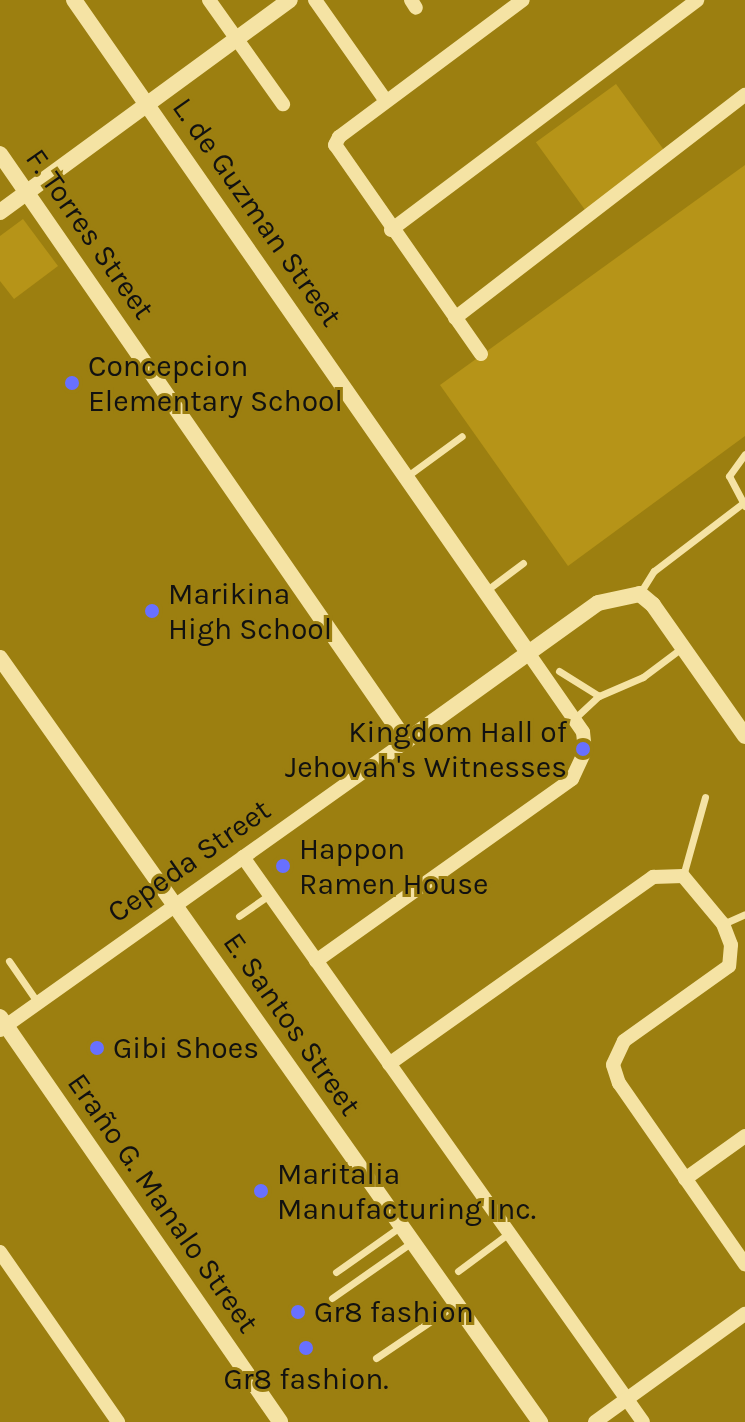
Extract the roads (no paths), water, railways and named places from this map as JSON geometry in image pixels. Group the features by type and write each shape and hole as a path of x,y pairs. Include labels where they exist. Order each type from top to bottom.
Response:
{"street":[{"name":"L. de Guzman Street","path":"74,0 529,654"},
{"path":"209,0 283,104"},
{"path":"0,212 290,0"},
{"path":"315,0 386,101"},
{"path":"481,354 391,230 335,145 386,101 523,0"},
{"path":"391,230 697,0"},
{"path":"455,318 745,95"},
{"name":"F. Torres Street","path":"0,154 406,741"},
{"path":"640,594 683,647 744,732"},
{"name":"Cepeda Street","path":"2,1024 38,1003 598,603 640,594"},
{"path":"316,961 572,779 585,751 583,732 529,654"},
{"name":"E. Santos Street","path":"0,658 540,1422"},
{"path":"243,857 643,1422"},
{"path":"389,1064 653,877 683,876 723,924 731,959 722,974 624,1041 613,1065 619,1083 745,1264"},
{"name":"Eraño G. Manalo Street","path":"2,1024 280,1422"},
{"path":"685,1179 745,1136"},
{"path":"0,1252 118,1422"},
{"path":"595,1422 745,1314"}],"lane":[{"path":"406,477 462,436"},
{"path":"640,594 654,571 744,505 729,476 745,454"},
{"path":"485,591 523,563"},
{"path":"574,719 599,696 643,677 683,647"},
{"path":"559,671 599,696"},
{"path":"683,876 705,797"},
{"path":"239,916 269,895"},
{"path":"723,924 745,914"},
{"path":"9,961 38,1003"},
{"path":"336,1272 401,1226"},
{"path":"458,1271 509,1233"},
{"path":"332,1298 412,1242"},
{"path":"376,1358 456,1304"}],"place":[{"name":"Concepcion Elementary School","path":"72,383"},
{"name":"Marikina High School","path":"152,611"},
{"name":"Kingdom Hall of Jehovah's Witnesses","path":"583,749"},
{"name":"Happon Ramen House","path":"283,866"},
{"name":"Gibi Shoes","path":"97,1048"},
{"name":"Maritalia Manufacturing Inc.","path":"261,1191"},
{"name":"Gr8 fashion","path":"298,1312"},
{"name":"Gr8 fashion.","path":"306,1348"}]}
